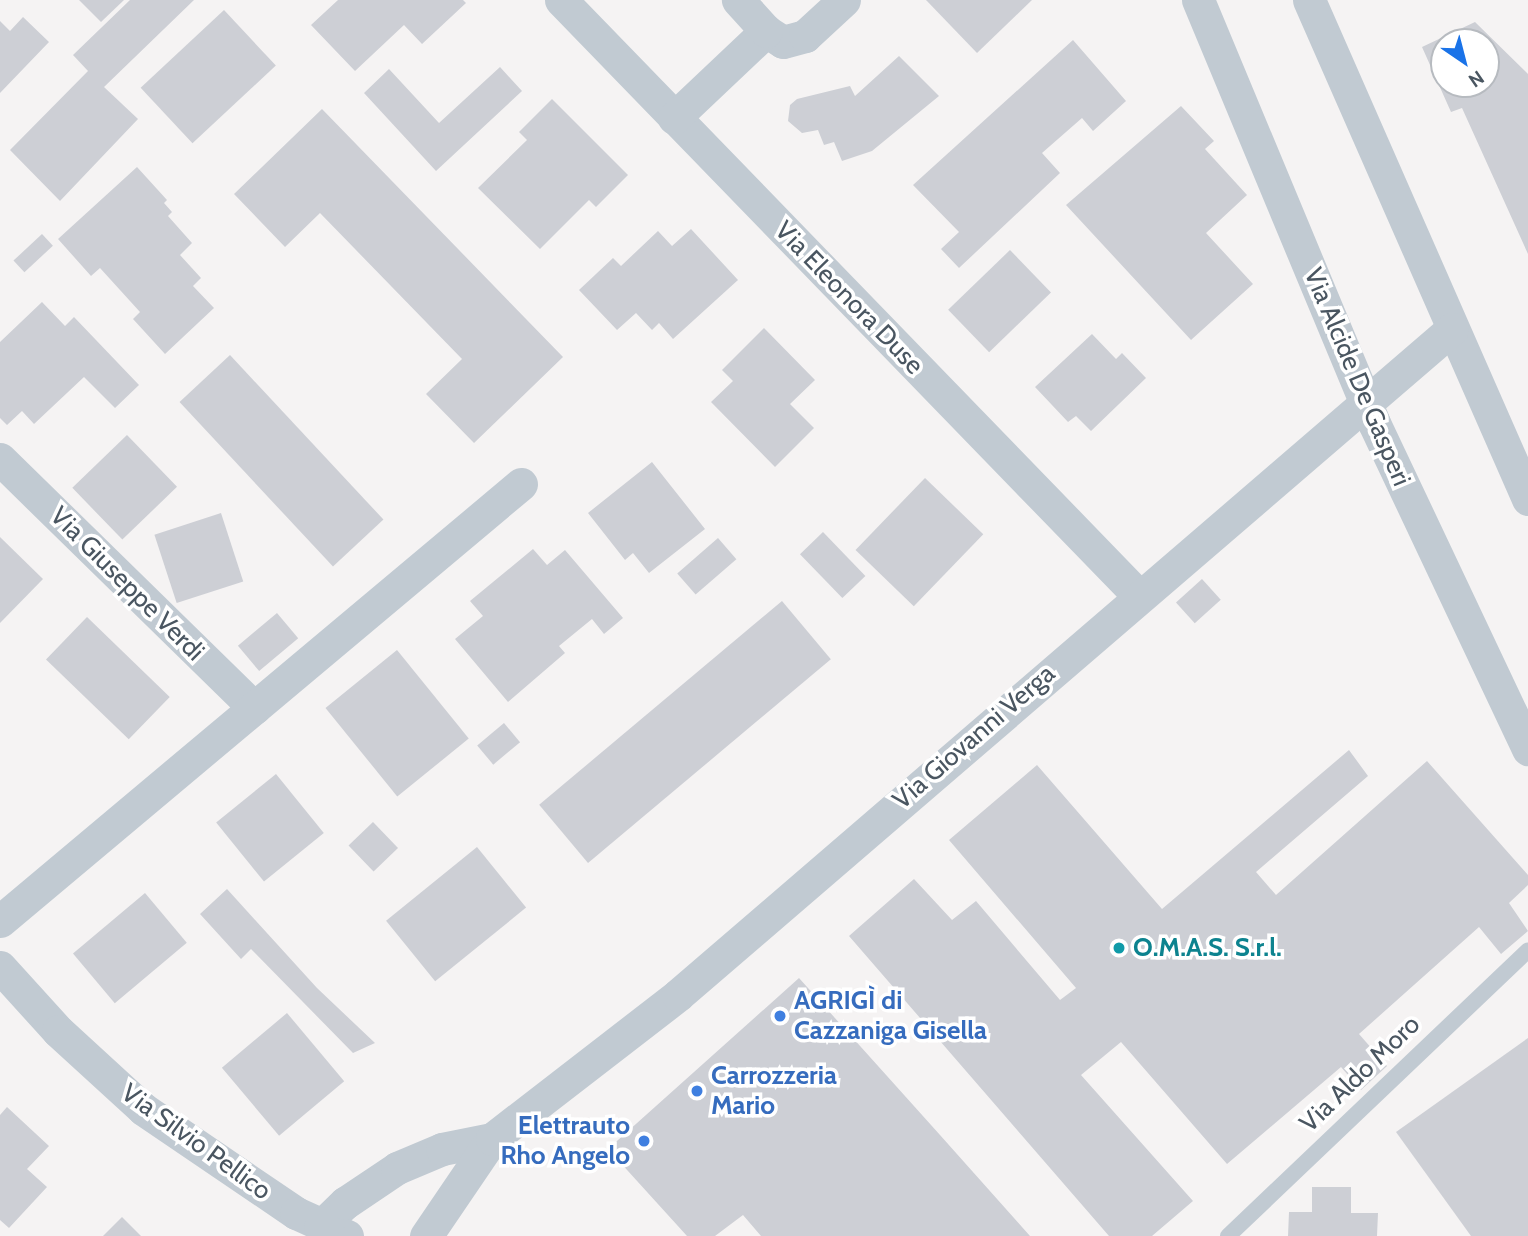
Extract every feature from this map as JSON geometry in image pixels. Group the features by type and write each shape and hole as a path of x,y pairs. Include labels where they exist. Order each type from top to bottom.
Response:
{"street":[{"name":"Via Eleonora Duse","path":"561,0 1138,595"},
{"path":"738,0 766,31 783,41 805,36 844,0"},
{"name":"Via Alcide De Gasperi","path":"1198,0 1366,402 1528,748"},
{"path":"1309,0 1528,499"},
{"path":"674,118 766,31"},
{"name":"Via Giovanni Verga","path":"426,1236 492,1139 678,995 1138,595 1452,329"},
{"name":"Via Giuseppe Verdi","path":"0,458 254,708"},
{"path":"0,921 520,484"},
{"name":"Via Silvio Pellico","path":"0,967 58,1031 143,1109 312,1228"},
{"name":"Via Giovanni Verga","path":"312,1228 397,1168 442,1149 492,1139"}],"lane":[{"name":"Via Aldo Moro","path":"1228,1236 1528,950"}],"building":[{"path":"79,0 124,0 101,22"},
{"path":"130,0 194,0 104,87 138,119 60,201 10,150 88,71 73,55"},
{"path":"338,0 463,0 466,3 422,44 404,25 355,71 311,25"},
{"path":"926,0 1032,0 977,53"},
{"path":"224,10 276,66 192,143 141,88"},
{"path":"23,17 49,42 0,93 0,21 10,31"},
{"path":"1475,22 1481,28 1462,28"},
{"path":"1073,40 1126,101 1093,131 1082,118 1042,153 1060,173 959,268 941,249 959,232 913,185"},
{"path":"1430,43 1430,65 1422,47"},
{"path":"1500,47 1528,74 1528,254 1462,108 1451,112 1445,98 1500,98"},
{"path":"899,56 939,96 872,151 842,161 834,142 824,145 818,130 802,133 788,121 790,105 797,99 850,86 855,96"},
{"path":"500,67 522,91 436,171 364,93 389,69 439,123"},
{"path":"552,99 628,175 596,207 589,200 540,249 478,188 527,140 519,132"},
{"path":"1181,106 1214,141 1205,149 1247,195 1206,233 1253,284 1191,340 1066,205"},
{"path":"322,109 563,357 474,443 426,394 462,359 320,213 285,247 234,194"},
{"path":"137,167 167,200 164,203 172,212 168,216 192,243 180,255 201,278 193,286 214,308 165,354 133,319 140,312 100,268 91,276 58,239"},
{"path":"691,229 738,280 673,339 659,323 652,330 636,313 617,330 579,290 613,258 621,266 658,231 672,246"},
{"path":"42,234 53,246 24,272 13,261"},
{"path":"1010,250 1051,292 989,352 948,310"},
{"path":"42,302 65,326 74,317 139,385 115,408 84,377 34,424 22,411 7,425 0,418 0,342"},
{"path":"764,328 815,380 790,404 814,428 775,467 711,402 733,381 722,370"},
{"path":"1092,334 1116,359 1122,353 1146,378 1091,431 1076,416 1068,422 1035,387"},
{"path":"230,355 383,520 333,567 180,402"},
{"path":"127,435 177,487 122,540 72,488"},
{"path":"652,462 705,529 649,573 633,553 625,560 588,513"},
{"path":"925,478 983,534 914,606 856,550"},
{"path":"221,513 243,581 177,603 154,535"},
{"path":"823,532 865,576 842,598 800,554"},
{"path":"0,537 43,579 0,623"},
{"path":"718,538 736,559 696,595 677,573"},
{"path":"533,549 547,565 565,550 623,618 604,634 592,619 559,646 565,653 508,702 455,639 483,616 470,601"},
{"path":"1202,579 1221,600 1195,623 1176,602"},
{"path":"782,601 831,659 588,863 539,805"},
{"path":"277,613 298,638 259,671 238,646"},
{"path":"87,617 170,697 129,739 46,659"},
{"path":"397,650 469,739 397,796 326,708"},
{"path":"504,723 520,742 493,765 477,745"},
{"path":"1349,750 1368,776 1256,872 1276,895 1427,761 1528,875 1528,885 1509,903 1528,931 1501,954 1479,927 1359,1034 1387,1066 1361,1090 1341,1067 1227,1164 1121,1042 1081,1075 1193,1201 1152,1236 1109,1236 849,936 914,879 952,920 976,901 1060,1000 1076,988 949,840 1037,765 1162,909"},
{"path":"276,774 324,833 264,882 216,822"},
{"path":"373,822 398,848 374,872 349,846"},
{"path":"477,847 526,908 435,981 386,921"},
{"path":"227,889 317,988 375,1043 353,1053 251,949 241,959 200,914"},
{"path":"145,893 187,943 115,1003 73,953"},
{"path":"799,978 1030,1236 761,1236 743,1215 715,1236 687,1236 608,1149"},
{"path":"287,1013 344,1081 279,1136 222,1068"},
{"path":"1528,1038 1528,1236 1471,1236 1396,1132"},
{"path":"7,1107 49,1146 27,1169 47,1187 9,1228 0,1220 0,1115"},
{"path":"1312,1187 1351,1187 1351,1213 1378,1213 1377,1236 1288,1236 1289,1212 1312,1212"},
{"path":"122,1217 141,1236 103,1236"}],"place":[{"name":"O.M.A.S. S.r.l.","path":"1119,948"},
{"name":"AGRIGÌ di Cazzaniga Gisella","path":"780,1016"},
{"name":"Carrozzeria Mario","path":"697,1091"},
{"name":"Elettrauto Rho Angelo","path":"644,1141"}]}
